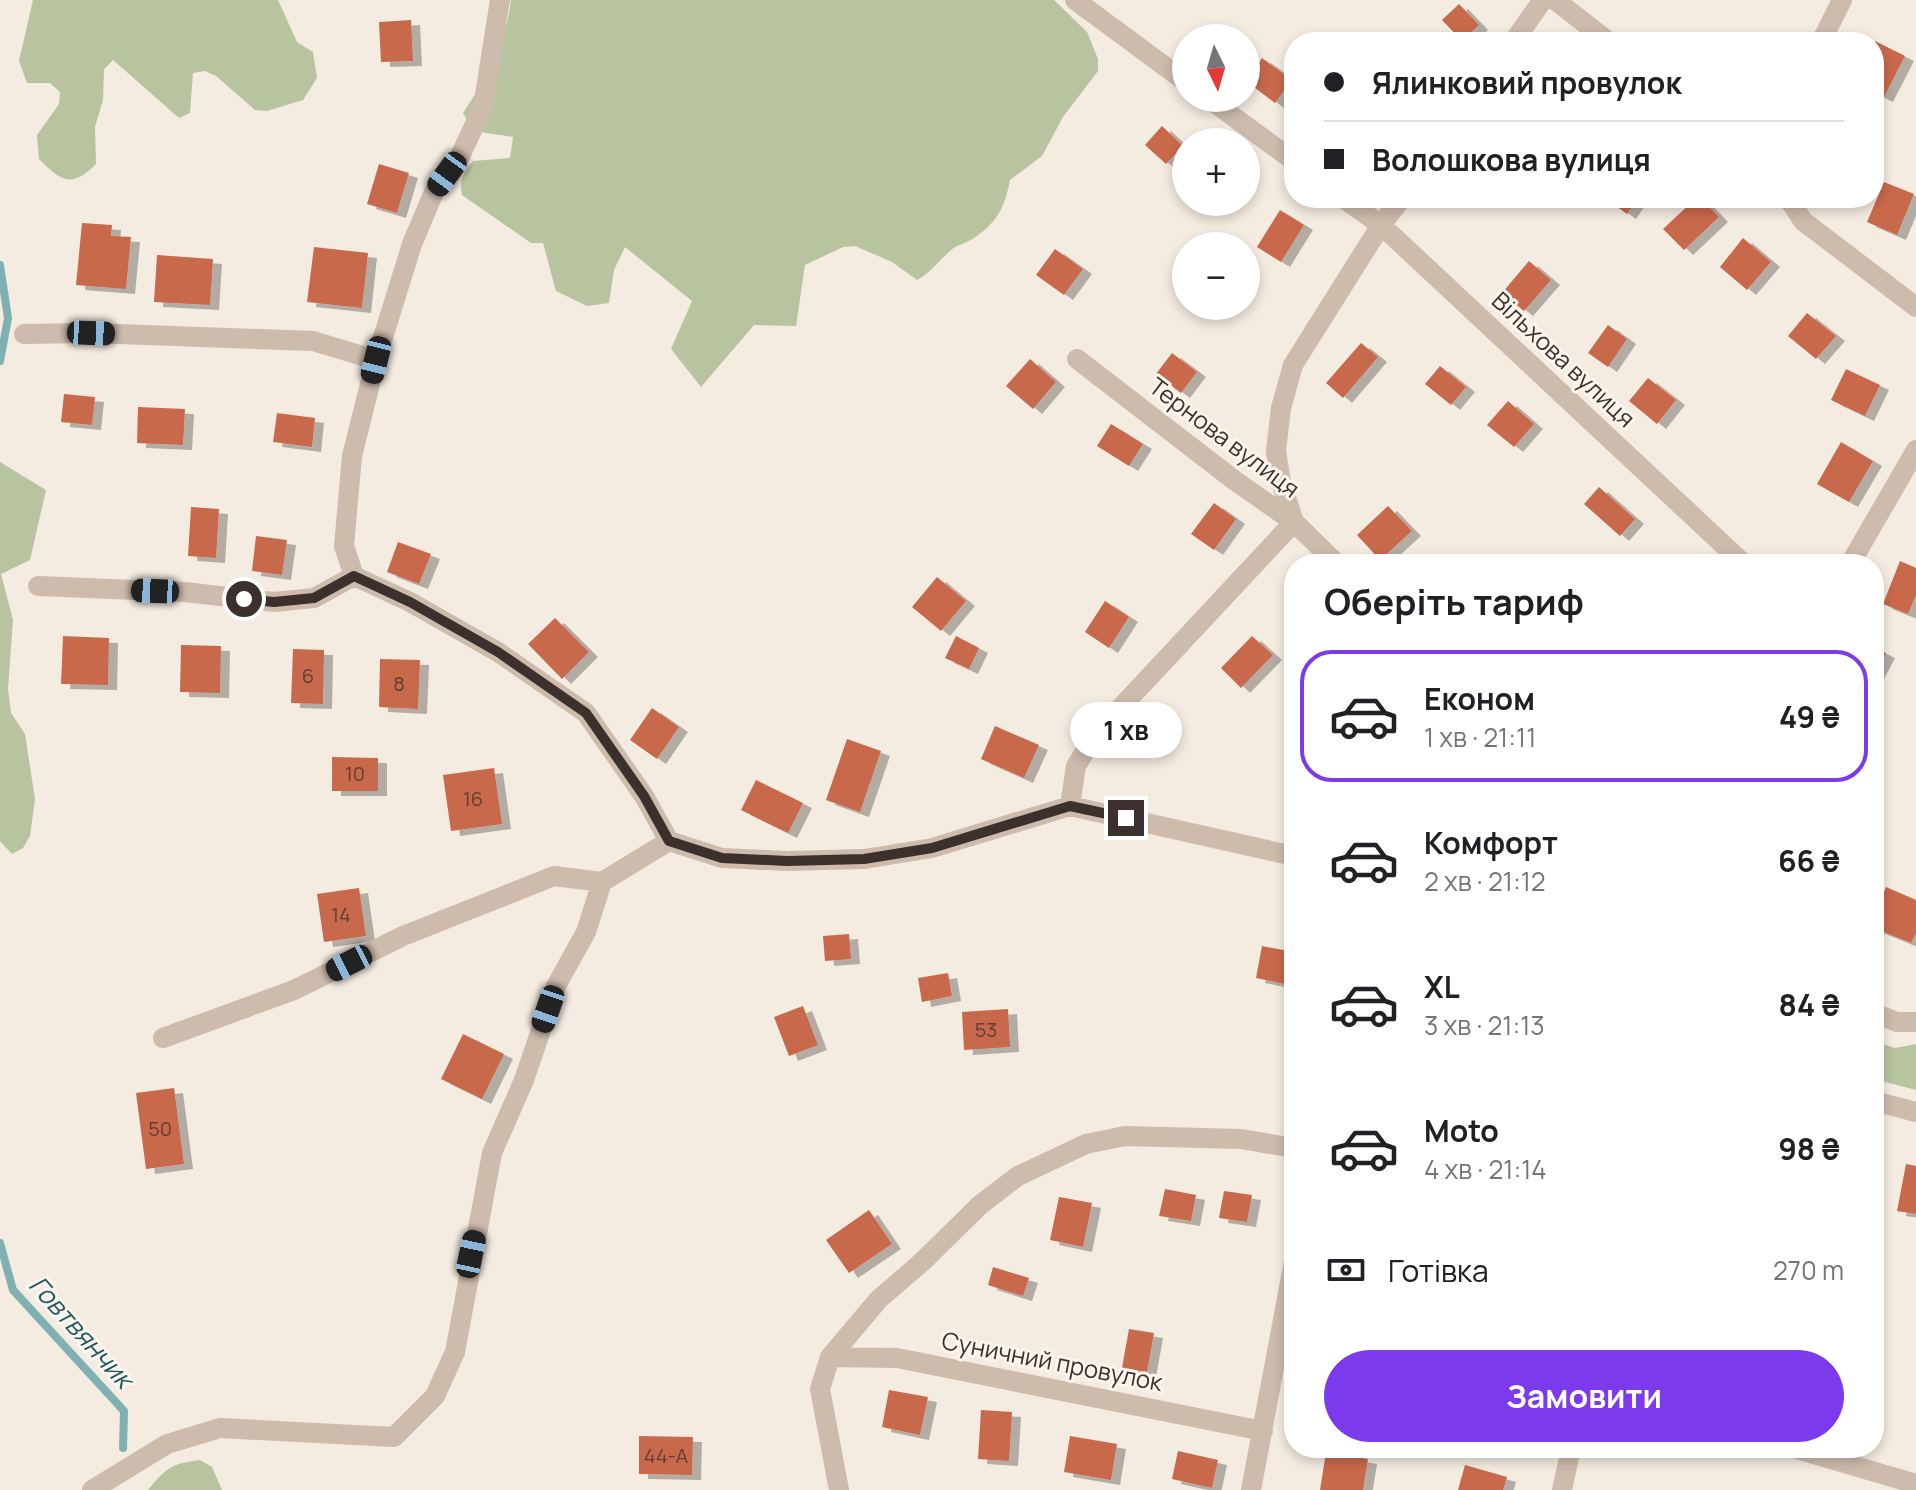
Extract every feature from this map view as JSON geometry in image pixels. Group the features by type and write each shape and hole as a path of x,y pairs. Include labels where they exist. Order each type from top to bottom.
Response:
{"street":[{"path":"500,0 483,107 460,156 434,192 412,244 376,360 352,456 344,546 354,576 410,602 498,652 586,713 644,796 669,841 722,858 787,861 864,859 932,848 1070,806 1284,854"},
{"path":"1075,0 1172,72"},
{"path":"1520,32 1543,0"},
{"path":"1555,0 1596,32"},
{"path":"1826,32 1842,0"},
{"path":"1227,112 1284,154"},
{"name":"Вільхова вулиця","path":"1357,208 1381,225 1733,554"},
{"path":"1070,806 1076,766 1095,735 1294,522 1281,482 1276,451 1281,408 1293,365 1394,208"},
{"path":"1795,208 1803,221 1916,307"},
{"path":"24,334 91,333 313,341 376,360"},
{"name":"Тернова вулиця","path":"1077,359 1234,480 1294,522 1327,554"},
{"path":"1856,554 1916,450"},
{"path":"38,586 184,592 274,602 314,598 354,576"},
{"path":"163,1038 294,990 403,936 554,876 602,882 669,841"},
{"path":"92,1490 167,1444 220,1428 394,1437 435,1396 455,1352 492,1153 524,1080 556,986 586,932 602,882"},
{"path":"1884,1017 1897,1022 1916,1022"},
{"path":"1884,1104 1916,1112"},
{"path":"839,1490 820,1389 830,1357 879,1299 980,1205 1018,1176 1086,1144 1125,1136 1241,1139 1284,1146"},
{"path":"1251,1490 1284,1316"},
{"name":"Суничний провулок","path":"830,1357 897,1358 1263,1431"},
{"path":"1562,1490 1569,1458"},
{"path":"1827,1458 1916,1484"}],"green space":[{"path":"33,0 278,0 297,42 313,52 317,78 303,100 267,111 255,110 216,76 205,71 193,73 190,113 179,118 113,60 104,69 103,100 95,127 96,164 80,177 66,179 39,159 37,135 59,104 60,92 50,83 27,83 19,61"},
{"path":"511,0 1054,0 1087,32 1098,59 1098,71 1063,117 1042,156 1010,180 999,213 982,232 954,248 917,280 892,262 855,246 843,247 805,265 796,326 754,325 701,387 671,349 692,301 625,247 614,270 609,303 587,306 556,291 543,243 531,243 462,195 463,176 473,161 510,158 513,137 473,131 463,113 494,60 505,31"},
{"path":"0,462 46,490 30,560 1,574 13,620 8,689 11,713 25,734 35,799 30,836 23,848 12,854 0,841"},
{"path":"1884,1044 1895,1048 1916,1044 1916,1090 1884,1082"},
{"path":"200,1460 212,1467 222,1490 148,1490 170,1468"}],"building":[{"path":"1459,4 1479,25 1472,32 1453,32 1442,20"},
{"path":"411,20 413,61 381,62 379,22"},
{"path":"1884,46 1905,56 1884,97"},
{"path":"1262,58 1284,74 1284,91 1275,103 1260,92"},
{"path":"1162,126 1172,136 1172,158 1166,164 1145,145"},
{"path":"379,164 409,173 397,213 367,204"},
{"path":"1884,182 1914,194 1897,235 1867,222 1873,208 1884,208"},
{"path":"1685,208 1710,208 1719,217 1684,250 1663,229"},
{"path":"1280,210 1304,225 1281,262 1260,249 1260,242"},
{"path":"82,223 112,225 111,236 131,237 126,289 76,285"},
{"path":"1743,238 1771,262 1747,290 1720,267"},
{"path":"314,247 368,253 362,308 307,302"},
{"path":"1055,249 1083,269 1064,295 1036,275"},
{"path":"157,255 213,259 210,305 154,302"},
{"path":"1529,261 1551,280 1524,311 1502,293"},
{"path":"1807,313 1836,336 1816,359 1788,336"},
{"path":"1608,325 1627,339 1608,367 1588,353"},
{"path":"1361,343 1378,357 1343,398 1326,383"},
{"path":"1172,353 1197,372 1181,393 1156,374"},
{"path":"1030,359 1056,382 1033,409 1006,386"},
{"path":"1440,366 1466,387 1451,405 1425,384"},
{"path":"1846,369 1880,385 1865,416 1831,400"},
{"path":"1648,378 1676,400 1657,424 1629,401"},
{"path":"64,394 95,397 92,425 61,422"},
{"path":"1508,401 1534,424 1514,447 1487,425"},
{"path":"138,407 185,409 183,445 137,443"},
{"path":"277,413 315,418 312,447 273,442"},
{"path":"1111,424 1143,444 1129,466 1097,446"},
{"path":"1841,442 1873,461 1849,502 1817,484"},
{"path":"1599,487 1635,519 1620,536 1584,504"},
{"path":"1214,503 1236,519 1214,550 1191,534"},
{"path":"1388,506 1412,531 1387,554 1374,554 1357,535"},
{"path":"191,507 219,509 216,558 188,556"},
{"path":"256,536 287,540 282,575 252,571"},
{"path":"398,542 431,554 419,584 387,572"},
{"path":"1900,561 1916,568 1916,595 1908,614 1884,604"},
{"path":"937,577 966,601 941,631 912,607"},
{"path":"1105,601 1129,617 1109,648 1085,632"},
{"path":"555,618 589,652 562,679 528,644"},
{"path":"63,636 109,638 108,685 61,684"},
{"path":"956,636 979,648 969,669 945,658"},
{"path":"1252,636 1273,655 1241,688 1221,668"},
{"path":"181,645 221,646 220,693 180,692"},
{"path":"293,649 324,650 323,704 291,703"},
{"path":"380,659 420,660 418,709 379,707"},
{"path":"652,708 679,727 657,759 630,740"},
{"path":"995,726 1039,745 1024,778 981,759"},
{"path":"847,739 881,751 860,812 826,800"},
{"path":"332,757 378,758 378,791 332,791"},
{"path":"494,768 502,824 451,831 443,775"},
{"path":"756,780 803,803 788,833 741,810"},
{"path":"1886,887 1916,900 1916,933 1911,943 1884,932"},
{"path":"359,888 366,936 324,942 317,894"},
{"path":"849,934 851,959 825,961 823,936"},
{"path":"1262,946 1284,950 1284,984 1256,978"},
{"path":"948,973 952,996 922,1002 918,978"},
{"path":"803,1006 818,1045 789,1056 774,1017"},
{"path":"1008,1009 1010,1047 964,1050 962,1012"},
{"path":"463,1034 504,1054 482,1099 441,1079"},
{"path":"174,1088 184,1164 146,1169 136,1093"},
{"path":"1906,1164 1916,1166 1916,1214 1897,1211"},
{"path":"1165,1189 1196,1195 1191,1221 1159,1216"},
{"path":"1224,1191 1252,1195 1247,1222 1219,1218"},
{"path":"1059,1197 1092,1203 1083,1247 1050,1240"},
{"path":"869,1210 892,1244 849,1273 826,1240"},
{"path":"993,1267 1029,1278 1023,1296 988,1285"},
{"path":"1129,1329 1154,1333 1147,1372 1122,1368"},
{"path":"889,1390 928,1397 920,1435 882,1427"},
{"path":"981,1410 1012,1412 1009,1461 978,1459"},
{"path":"639,1436 693,1437 692,1475 639,1474"},
{"path":"1070,1436 1117,1444 1111,1480 1064,1472"},
{"path":"1178,1451 1218,1460 1212,1488 1172,1479"},
{"path":"1325,1458 1368,1459 1363,1490 1320,1490"},
{"path":"1465,1465 1507,1477 1503,1490 1458,1490"}],"waterway":[{"name":"Говтвянчик","path":"0,265 8,318 0,361"},
{"name":"Говтвянчик","path":"0,1243 13,1290 124,1411 123,1448"}],"route":[{"path":"244,599 274,602 314,598 354,576 410,602 498,652 586,713 644,796 669,841 722,858 787,861 864,859 932,848 1070,806 1126,818"}]}
